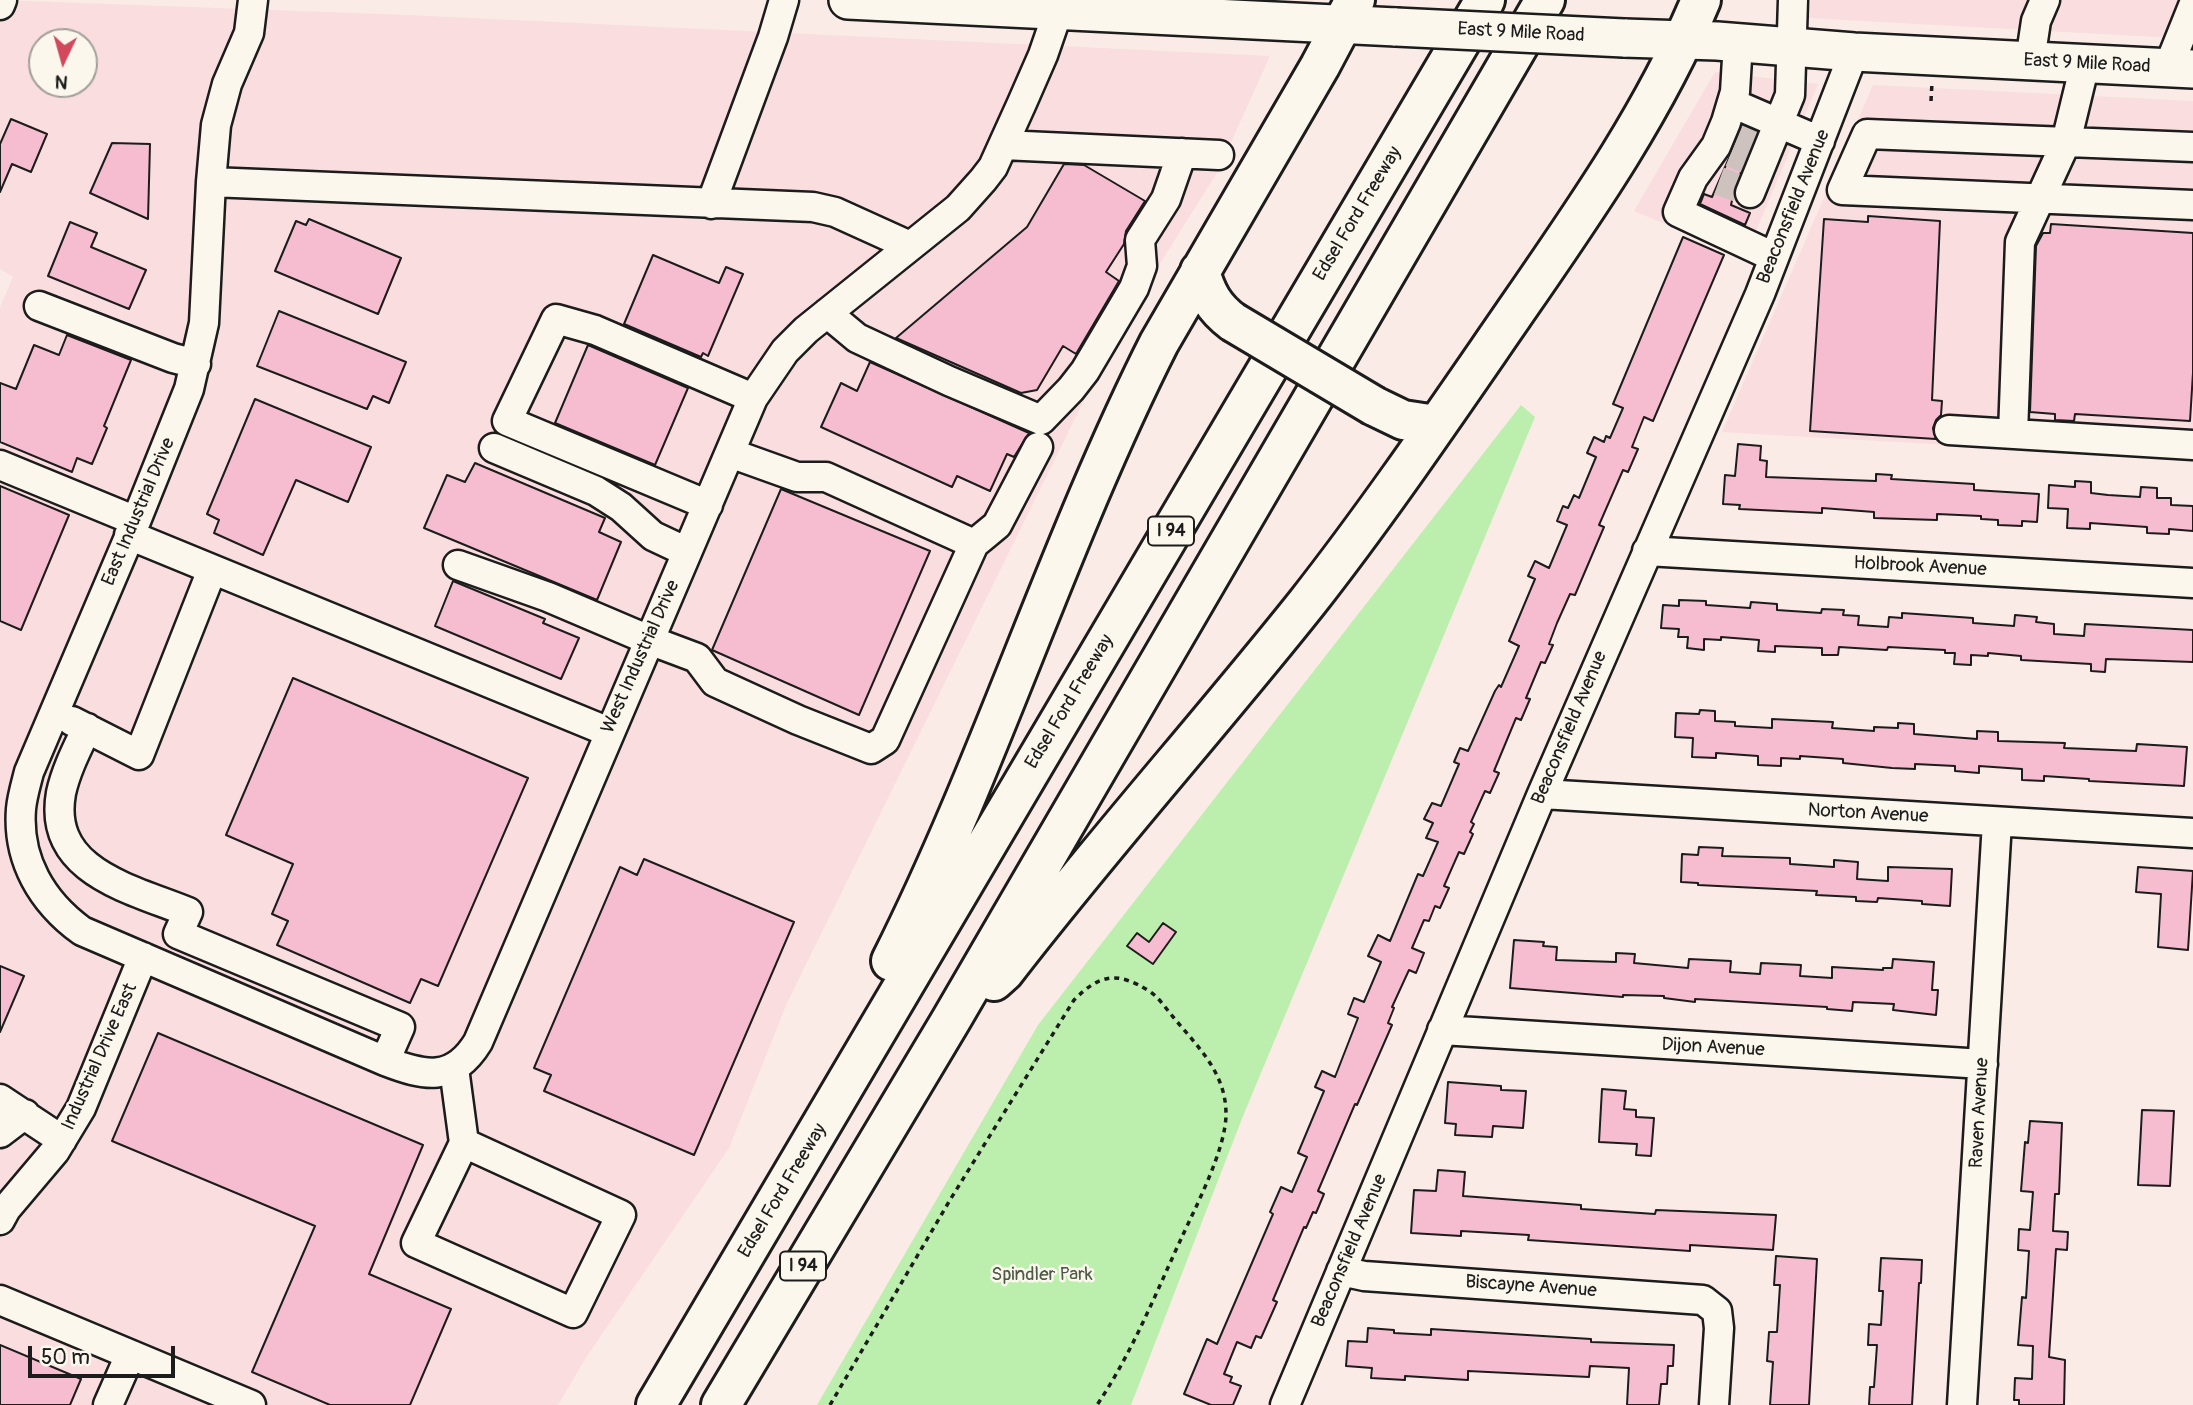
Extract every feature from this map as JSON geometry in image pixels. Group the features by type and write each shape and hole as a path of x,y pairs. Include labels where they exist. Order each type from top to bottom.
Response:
{"highway":[{"name":"Edsel Ford Freeway","path":"656,1405 1485,0"},
{"name":"I 94","path":"721,1405 951,1020 1545,0"},
{"path":"951,1020 1004,972 1111,838 1304,606 1436,425 1580,216 1633,132 1685,40 1701,0"},
{"path":"858,1062 875,991 946,844 1114,435 1159,342 1320,66 1348,13"},
{"path":"1200,271 1212,303 1221,314 1233,322 1374,406 1403,420 1436,425"}],"main road":[{"name":"East 9 Mile Road","path":"848,0 1348,13 1396,27 1738,42 1854,52 2181,68"}],"street":[{"path":"0,5 2,0"},
{"name":"East Industrial Drive","path":"143,957 82,931 63,918 44,897 29,868 21,839 21,808 29,772 133,528 184,402 196,364 205,311 216,125 227,84 249,33 253,0"},
{"path":"711,204 773,37 784,0"},
{"path":"1727,183 1747,138 1790,95 1793,0"},
{"path":"2030,61 2036,21 2045,0"},
{"name":"West Industrial Drive","path":"454,1068 471,1053 478,1042 753,398 785,351 974,192 993,167 1043,55 1060,5"},
{"path":"2181,68 2193,6"},
{"path":"1727,183 1747,138 1735,92 1738,42"},
{"name":"Beaconsfield Avenue","path":"1286,1405 1542,793 1774,257 1854,52"},
{"path":"2013,434 2020,242 2066,142 2085,64"},
{"path":"2193,148 1867,134 1842,190 2193,205"},
{"path":"1747,138 1820,141"},
{"path":"1003,145 1219,155"},
{"path":"827,313 857,338 1041,420 1085,370 1134,288 1142,266 1140,240 1166,199 1182,153"},
{"path":"1774,257 1678,212 1693,178 1727,183 1793,211"},
{"path":"211,182 813,207 835,212 910,246"},
{"path":"38,306 173,358 196,364"},
{"path":"708,505 507,421 556,319 595,330 753,398"},
{"path":"1949,430 2193,444"},
{"path":"458,565 548,597 698,658 715,682 798,720 871,749 885,740 974,544 997,525 1038,447"},
{"path":"494,448 596,491 621,507 653,536 687,552"},
{"path":"730,453 797,477 826,477 974,544"},
{"path":"0,465 133,528 212,570 609,732"},
{"name":"Holbrook Avenue","path":"1647,551 2193,583"},
{"path":"55,712 139,755 212,570"},
{"path":"86,728 68,769 61,795 61,823 68,846 81,861 97,875 188,912 178,933 400,1027 385,1061"},
{"name":"Norton Avenue","path":"1542,793 2193,833"},
{"name":"Raven Avenue","path":"1962,1405 1997,822"},
{"path":"198,981 211,948"},
{"path":"143,957 412,1071 428,1074 454,1068 464,1143 416,1243 573,1313 621,1215 464,1143"},
{"name":"Industrial Drive East","path":"0,1220 62,1140 81,1108 143,957"},
{"name":"Dijon Avenue","path":"1442,1030 1983,1063"},
{"path":"0,1099 62,1140"},
{"path":"0,1133 24,1114"},
{"name":"Biscayne Avenue","path":"1341,1271 1364,1276 1693,1297 1703,1300 1717,1311 1719,1328 1714,1405"},
{"path":"0,1300 251,1405"},
{"path":"108,1405 130,1355"}],"path":[{"path":"1931,101 1932,84"},
{"path":"830,1405 950,1200 1074,1000 1088,986 1102,978 1116,978 1132,981 1154,994 1199,1047 1217,1073 1226,1113 1220,1144 1199,1200 1122,1367 1097,1405"}],"shaded area":[{"path":"0,0 408,15 1270,56 1218,171 1119,329 787,1003 729,1148 585,1359 558,1405 0,1405 0,307 13,277 0,269"},
{"path":"1811,0 2193,0 2193,39 1809,18"},
{"path":"1715,72 1818,84 1745,257 1634,211"},
{"path":"1873,85 2193,101 2193,459 1722,432"}],"green space":[{"name":"Spindler Park","path":"1521,405 1535,417 1243,1116 1131,1405 817,1405 1038,1025"}],"building":[{"path":"11,119 47,134 31,172 12,164 0,192 0,144"},
{"path":"1743,126 1757,132 1735,187 1731,205 1750,213 1745,225 1700,204 1704,194 1712,197"},
{"path":"112,143 150,144 148,219 90,193"},
{"path":"1064,164 1084,165 1145,201 1126,231 1124,244 1106,272 1119,281 1076,354 1063,346 1037,390 1021,393 896,338 1027,227"},
{"path":"1868,216 1940,221 1932,400 1942,401 1941,415 1933,428 1936,439 1810,431 1824,219 1868,222"},
{"path":"309,219 401,258 378,314 275,271 296,221 306,225"},
{"path":"70,222 97,233 91,247 146,270 129,309 48,276"},
{"path":"2051,224 2193,233 2193,373 2190,421 2075,414 2074,421 2055,420 2055,414 2030,412 2036,246 2043,233 2050,233"},
{"path":"1683,237 1724,255 1653,421 1644,417 1632,447 1638,449 1628,472 1623,470 1599,525 1604,527 1575,595 1570,594 1557,623 1549,644 1553,645 1545,663 1541,662 1526,698 1530,699 1521,720 1516,718 1494,771 1499,773 1490,793 1485,791 1471,822 1474,824 1470,832 1473,834 1464,854 1459,852 1444,886 1449,888 1440,908 1435,906 1429,921 1424,920 1412,948 1424,953 1416,973 1409,970 1392,1007 1394,1008 1388,1023 1392,1025 1318,1191 1324,1194 1316,1213 1313,1212 1306,1228 1304,1227 1273,1300 1277,1302 1261,1338 1256,1336 1251,1348 1237,1342 1224,1374 1232,1377 1230,1382 1241,1386 1233,1405 1211,1405 1184,1394 1207,1339 1217,1344 1273,1214 1270,1212 1281,1187 1292,1192 1307,1157 1298,1153 1324,1091 1315,1087 1322,1071 1335,1077 1358,1018 1348,1014 1354,998 1364,1002 1381,962 1368,956 1378,935 1390,941 1418,874 1423,876 1438,842 1426,838 1433,823 1424,819 1432,803 1441,806 1459,764 1454,762 1460,748 1468,751 1495,691 1499,685 1501,687 1519,646 1509,641 1535,579 1528,576 1535,561 1549,568 1567,525 1557,521 1563,506 1568,508 1574,495 1579,498 1596,457 1587,453 1594,437 1604,442 1606,436 1610,438 1623,408 1613,404"},
{"path":"653,255 719,283 726,267 743,274 708,356 703,353 701,357 624,324"},
{"path":"279,311 406,362 389,403 373,396 367,409 257,366"},
{"path":"67,335 131,360 104,426 107,428 92,464 77,458 72,472 0,442 0,383 16,389 34,345 59,355"},
{"path":"588,345 688,388 655,465 555,423"},
{"path":"870,362 1029,433 1014,457 1007,454 990,491 957,476 952,487 821,427 841,383 857,391"},
{"path":"255,399 371,447 348,502 296,480 263,555 214,533 219,520 207,514"},
{"path":"1738,444 1761,446 1760,460 1767,461 1766,477 1876,481 1876,474 1892,475 1891,479 1974,484 1974,490 2039,494 2037,522 2022,521 2022,526 1998,525 1998,520 1981,519 1981,516 1937,514 1937,520 1874,518 1874,512 1822,508 1822,513 1739,509 1740,505 1723,504 1725,475 1735,476"},
{"path":"475,463 605,518 599,532 621,542 597,600 424,528 447,475 465,482"},
{"path":"2075,481 2091,482 2091,493 2108,495 2140,497 2141,487 2157,488 2157,498 2171,498 2171,505 2193,506 2193,531 2169,529 2169,534 2147,533 2147,527 2090,523 2090,529 2067,528 2068,509 2048,508 2049,485 2075,487"},
{"path":"0,486 69,515 21,630 0,621"},
{"path":"781,489 930,551 859,715 712,650"},
{"path":"453,581 545,619 543,623 579,638 561,679 435,626"},
{"path":"1679,600 1750,608 1751,602 1777,604 1777,610 1821,613 1822,609 1844,610 1843,615 1859,616 1858,625 1888,627 1889,617 1902,618 1902,613 1973,618 1973,623 2014,626 2015,615 2037,617 2036,622 2054,624 2054,634 2084,636 2085,624 2193,630 2193,662 2106,659 2105,672 2091,671 2091,664 2021,660 2021,656 1988,653 1988,656 1971,655 1971,665 1954,664 1955,653 1945,653 1945,650 1839,647 1838,655 1822,655 1822,648 1775,646 1775,652 1758,651 1759,640 1721,637 1721,640 1704,639 1704,650 1687,648 1688,637 1678,637 1679,629 1661,628 1663,605 1679,606"},
{"path":"293,678 528,778 438,986 421,979 410,1003 277,945 288,921 272,914 293,864 226,835"},
{"path":"1700,710 1715,711 1715,721 1735,722 1735,726 1772,728 1772,719 1833,722 1832,728 1874,731 1874,727 1898,728 1898,723 1914,724 1914,734 1977,739 1977,731 1998,732 1998,741 2065,743 2064,748 2136,751 2137,744 2187,747 2184,786 2044,776 2044,781 2022,780 2022,769 1979,766 1979,773 1955,771 1955,766 1915,764 1915,769 1892,768 1843,763 1843,759 1800,756 1800,759 1781,758 1781,766 1758,765 1758,756 1716,753 1716,758 1692,757 1693,738 1675,737 1676,713 1699,714"},
{"path":"1699,847 1723,848 1722,856 1790,858 1790,864 1834,867 1834,860 1858,862 1857,879 1888,881 1888,867 1952,869 1950,906 1878,898 1877,902 1856,901 1856,897 1816,895 1817,891 1681,882 1682,854 1698,855"},
{"path":"644,859 794,922 694,1155 544,1091 551,1075 534,1068 620,867 637,875"},
{"path":"2138,867 2193,871 2188,950 2158,947 2161,894 2136,892"},
{"path":"1163,923 1176,932 1153,964 1127,946 1137,933 1149,942"},
{"path":"1514,940 1544,942 1543,946 1557,947 1556,960 1616,962 1616,953 1635,954 1634,963 1688,968 1689,959 1731,961 1730,972 1760,974 1761,963 1801,965 1800,976 1832,978 1832,967 1883,970 1892,968 1893,959 1934,962 1932,990 1938,990 1936,1015 1893,1010 1894,1004 1853,1002 1852,1011 1695,999 1695,1002 1664,996 1623,997 1510,988"},
{"path":"0,966 24,976 0,1032"},
{"path":"158,1033 423,1145 369,1274 451,1309 410,1405 330,1405 252,1372 315,1226 112,1141"},
{"path":"1448,1082 1501,1086 1501,1090 1526,1091 1523,1128 1493,1126 1492,1137 1455,1135 1456,1124 1445,1123"},
{"path":"1602,1089 1626,1091 1624,1109 1636,1110 1636,1117 1654,1118 1651,1156 1636,1155 1637,1144 1599,1142"},
{"path":"2142,1110 2174,1111 2170,1186 2138,1185"},
{"path":"2030,1121 2062,1123 2059,1194 2055,1194 2053,1231 2068,1232 2067,1250 2056,1249 2049,1357 2065,1360 2064,1405 2019,1405 2019,1400 2014,1400 2015,1378 2032,1379 2033,1346 2018,1345 2022,1297 2026,1298 2029,1251 2018,1250 2019,1229 2030,1230 2033,1192 2021,1191 2025,1142 2028,1143"},
{"path":"1438,1170 1465,1172 1463,1196 1655,1214 1656,1210 1776,1215 1773,1250 1690,1245 1690,1251 1528,1240 1529,1235 1461,1231 1461,1236 1411,1233 1414,1190 1436,1191"},
{"path":"1776,1256 1817,1259 1809,1405 1770,1405 1773,1362 1767,1361 1769,1332 1777,1332 1780,1285 1774,1285"},
{"path":"1881,1258 1922,1260 1912,1405 1869,1405 1870,1387 1874,1387 1877,1345 1868,1345 1869,1324 1881,1325"},
{"path":"1368,1328 1394,1330 1394,1333 1431,1335 1431,1329 1591,1339 1591,1342 1674,1345 1673,1366 1668,1366 1667,1384 1661,1384 1659,1405 1627,1405 1629,1368 1590,1366 1589,1377 1468,1371 1468,1380 1405,1376 1405,1380 1371,1378 1372,1368 1346,1366 1348,1341 1367,1342"},
{"path":"0,1345 81,1379 70,1405 0,1405"}],"tunnel":[{"path":"1741,129 1760,137"},
{"path":"1731,153 1750,161"},
{"path":"1719,181 1738,188"}]}
